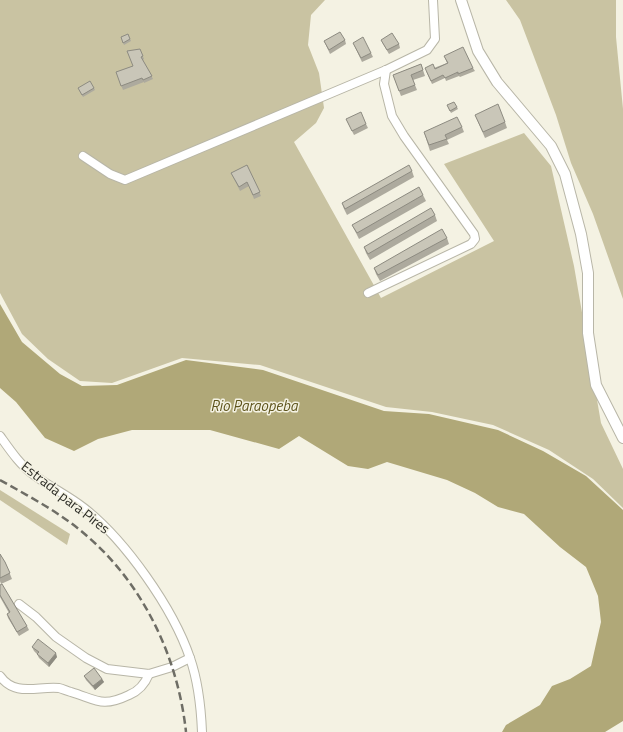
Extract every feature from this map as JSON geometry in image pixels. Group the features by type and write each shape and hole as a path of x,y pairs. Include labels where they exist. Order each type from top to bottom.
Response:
{"main road":[{"path":"461,0 478,51 497,82 551,146 565,174 581,234 588,273 588,333 596,385 623,438"}],"street":[{"path":"83,156 110,174 125,180 386,70 427,50 435,39 433,0"},
{"path":"368,293 471,244 475,239 474,234 404,136 392,116 384,84 386,70"},
{"name":"Estrada para Pires","path":"0,436 20,462 33,475 84,508 117,538 133,558 166,609 190,658 198,693 202,732"},
{"path":"19,604 36,617 56,637 86,658 107,669 149,674 172,667 190,658"},
{"path":"0,676 4,682 17,689 61,688 105,703 114,702 132,694 146,682 149,674"}],"shaded area":[{"path":"0,0 325,0 311,15 308,45 319,73 324,108 316,123 294,142 381,298 494,241 444,164 524,133 551,166 574,266 601,423 623,469 623,508 593,479 549,450 493,425 432,412 386,407 260,365 182,358 112,383 80,381 48,359 22,334 0,293"},
{"path":"506,0 616,0 616,37 623,109 623,299 593,214 571,163 556,115 520,20"},
{"path":"0,490 70,534 67,545 0,500"}],"water":[{"name":"Rio Paraopeba","path":"0,304 22,342 60,374 82,386 117,385 186,360 263,370 384,411 429,414 498,430 543,451 586,476 623,510 623,721 605,732 502,732 506,725 540,705 552,686 570,679 591,666 601,622 598,596 586,567 560,547 524,514 498,507 475,493 447,480 387,462 368,469 348,466 299,436 279,449 210,430 132,430 98,439 74,451 45,438 16,402 0,388"}],"building":[{"path":"340,32 345,40 329,50 324,41"},
{"path":"392,33 399,44 387,50 381,40"},
{"path":"128,34 130,39 123,43 121,37"},
{"path":"363,37 371,53 361,58 353,43"},
{"path":"463,47 473,68 458,74 458,72 445,78 443,75 431,81 425,68 433,64 435,69 448,63 444,56"},
{"path":"140,49 143,56 141,57 152,76 121,86 116,72 133,66 127,51"},
{"path":"421,64 423,70 411,75 415,85 399,91 393,75"},
{"path":"90,81 94,88 82,95 78,88"},
{"path":"454,102 457,107 450,111 447,105"},
{"path":"498,104 505,122 483,132 475,115"},
{"path":"361,112 366,124 352,131 346,119"},
{"path":"457,117 462,127 445,135 447,139 429,145 424,132"},
{"path":"247,165 260,192 253,195 247,182 239,187 231,173"},
{"path":"409,165 412,171 345,209 342,203"},
{"path":"419,187 423,195 357,233 352,225"},
{"path":"431,208 435,215 368,254 364,247"},
{"path":"442,229 447,238 378,275 374,268"},
{"path":"0,554 10,573 0,578"},
{"path":"2,584 27,626 17,632 7,614 10,612 0,595 0,585"},
{"path":"38,639 56,653 48,663 37,654 39,652 32,647"},
{"path":"94,668 102,679 93,686 84,676"}],"railway":[{"path":"0,480 67,520 107,555 125,577 141,600 155,625 166,650 182,704 186,732"}]}
